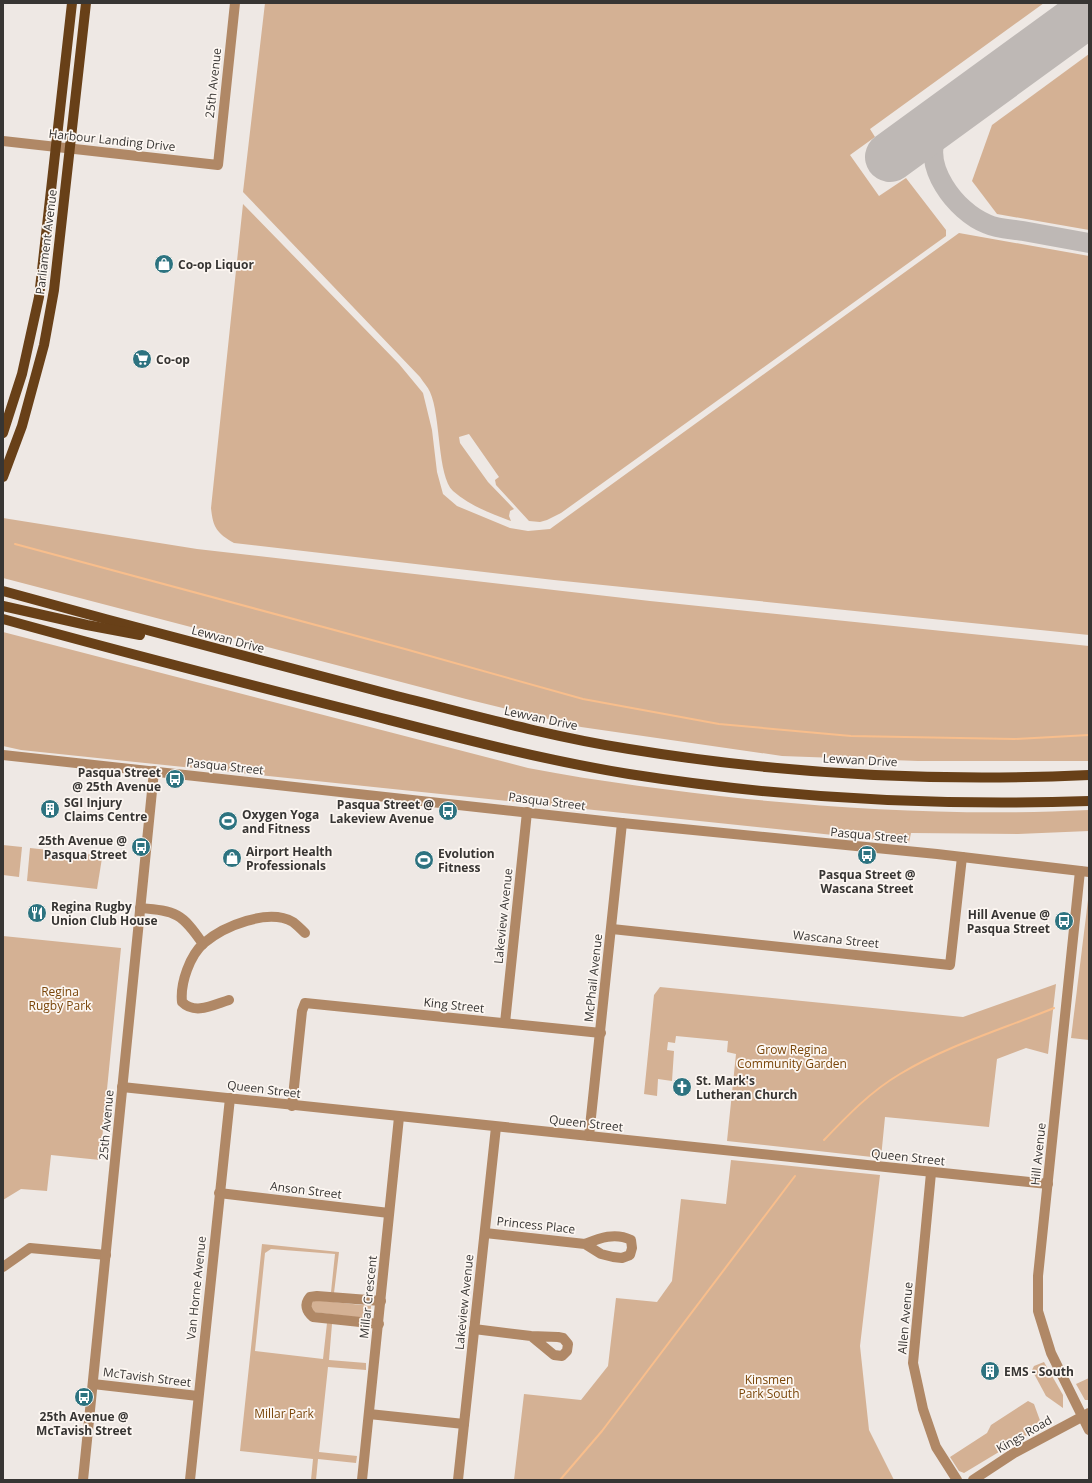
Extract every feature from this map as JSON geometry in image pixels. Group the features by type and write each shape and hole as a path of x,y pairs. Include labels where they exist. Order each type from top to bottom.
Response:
{"main road":[{"name":"Parliament Avenue","path":"3,433 22,374 39,297 72,3"},
{"name":"Parliament Avenue","path":"3,477 24,419 44,345 54,290 86,3"},
{"name":"Lewvan Drive","path":"3,590 209,647 524,729 643,751 762,766 838,773 977,778 1089,775"},
{"path":"3,606 87,625 209,647"},
{"path":"3,619 162,663 530,756 628,773 758,791 837,797 981,801 1089,801"}],"street":[{"name":"25th Avenue","path":"218,165 235,3"},
{"name":"Harbour Landing Drive","path":"3,142 218,165"},
{"name":"Pasqua Street","path":"3,755 622,823 962,857 1084,871"},
{"name":"25th Avenue","path":"83,1480 154,772"},
{"name":"Lakeview Avenue","path":"505,1023 527,812"},
{"name":"McPhail Avenue","path":"589,1136 622,823"},
{"name":"Wascana Street","path":"612,928 950,964 962,857"},
{"name":"Hill Avenue","path":"1084,871 1038,1276 1038,1311 1051,1353 1086,1414 1089,1430"},
{"path":"140,908 169,910 178,914 192,928 203,944"},
{"path":"229,1000 196,1010 188,1008 182,1002 183,982 188,966 203,944 232,926 253,919 280,919 293,922 305,932"},
{"name":"King Street","path":"292,1106 302,1011 305,1003 601,1032"},
{"name":"Queen Street","path":"122,1087 931,1173 1048,1184"},
{"name":"Van Horne Avenue","path":"190,1480 230,1098"},
{"name":"Millar Crescent","path":"362,1480 399,1117"},
{"name":"Lakeview Avenue","path":"458,1480 496,1127"},
{"name":"Allen Avenue","path":"931,1173 913,1363 923,1409 936,1448 957,1480"},
{"name":"Anson Street","path":"219,1193 389,1213"},
{"name":"Princess Place","path":"485,1233 585,1244"},
{"path":"3,1266 30,1248 106,1255"},
{"path":"379,1324 313,1318 306,1308 306,1301 310,1297 317,1296 381,1302"},
{"path":"474,1329 531,1336"},
{"name":"McTavish Street","path":"93,1384 198,1396"},
{"path":"369,1414 464,1424"},
{"name":"Kings Road","path":"973,1480 1014,1453 1086,1414"}],"green space":[{"path":"265,3 1044,3 870,129 875,137 850,155 879,196 906,178 946,230 946,236 561,513 540,522 529,521 496,485 495,480 499,477 469,434 459,437 460,443 488,482 514,509 510,511 509,516 511,521 480,509 453,491 444,473 436,415 427,386 243,192"},
{"path":"1089,54 1089,230 997,214 972,181 992,125"},
{"path":"243,204 399,364 423,393 432,430 437,472 443,494 457,506 510,528 528,531 550,529 959,233 1089,256 1089,635 554,580 234,543 217,529 213,520 211,508"},
{"path":"3,518 197,549 650,601 1089,646 1089,761 918,761 782,756 581,727 466,699 3,578"},
{"path":"3,632 528,768 555,773 692,793 875,809 960,812 1046,812 1089,810 1089,831 1018,834 911,833 909,843 21,750 3,746"},
{"path":"3,845 22,847 19,877 3,875"},
{"path":"30,848 95,855 102,858 97,889 27,881"},
{"path":"1089,892 1089,1040 1071,1038"},
{"name":"Regina Rugby Park","path":"3,936 121,948 100,1160 51,1155 47,1191 21,1189 3,1200"},
{"name":"Grow Regina Community Garden","path":"1056,984 1048,1054 1026,1048 997,1059 989,1127 885,1117 881,1158 727,1141 736,1054 727,1052 728,1041 676,1036 675,1043 668,1042 667,1050 674,1051 672,1081 658,1079 657,1096 644,1094 654,995 660,987 963,1017"},
{"name":"Kinsmen Park South","path":"731,1160 880,1175 860,1346 869,1430 894,1480 514,1480 524,1394 581,1400 608,1366 616,1298 657,1302 672,1281 681,1199 726,1204"},
{"name":"Millar Park","path":"262,1244 339,1252 334,1293 331,1292 335,1254 271,1249 265,1253 255,1351 323,1359 327,1323 332,1324 329,1360 366,1363 366,1370 328,1367 319,1452 357,1456 356,1463 318,1459 316,1480 311,1480 313,1459 240,1451"},
{"path":"315,1300 371,1306 370,1319 313,1312 311,1311 311,1303"},
{"path":"1044,1362 1063,1395 1063,1408 1046,1396 1032,1370 1034,1366"},
{"path":"1089,1378 1089,1400 1085,1400 1076,1384"},
{"path":"1028,1401 1034,1404 1042,1426 964,1473 959,1471 950,1457 987,1433 991,1425"}],"waterway":[{"path":"15,544 405,649 583,699 719,724 851,736 1014,739 1089,735"},
{"path":"824,1140 869,1096 900,1074 955,1046 1054,1008"},
{"path":"560,1480 602,1431 795,1176"}],"taxiway":[{"path":"971,98 942,127 934,144 934,158 937,172 953,198 975,218 991,226 1089,243"}],"runway":[{"path":"890,157 1089,12"}],"place":[{"name":"Co-op Liquor","path":"164,264"},
{"name":"Co-op","path":"142,359"},
{"name":"Pasqua Street @ 25th Avenue","path":"175,779"},
{"name":"SGI Injury Claims Centre","path":"50,809"},
{"name":"Pasqua Street @ Lakeview Avenue","path":"448,811"},
{"name":"Oxygen Yoga and Fitness","path":"228,821"},
{"name":"25th Avenue @ Pasqua Street","path":"141,847"},
{"name":"Pasqua Street @ Wascana Street","path":"867,855"},
{"name":"Airport Health Professionals","path":"232,858"},
{"name":"Evolution Fitness","path":"424,860"},
{"name":"Regina Rugby Union Club House","path":"37,913"},
{"name":"Hill Avenue @ Pasqua Street","path":"1064,921"},
{"name":"St. Mark's Lutheran Church","path":"682,1087"},
{"name":"EMS - South","path":"990,1371"},
{"name":"25th Avenue @ McTavish Street","path":"84,1397"}]}
